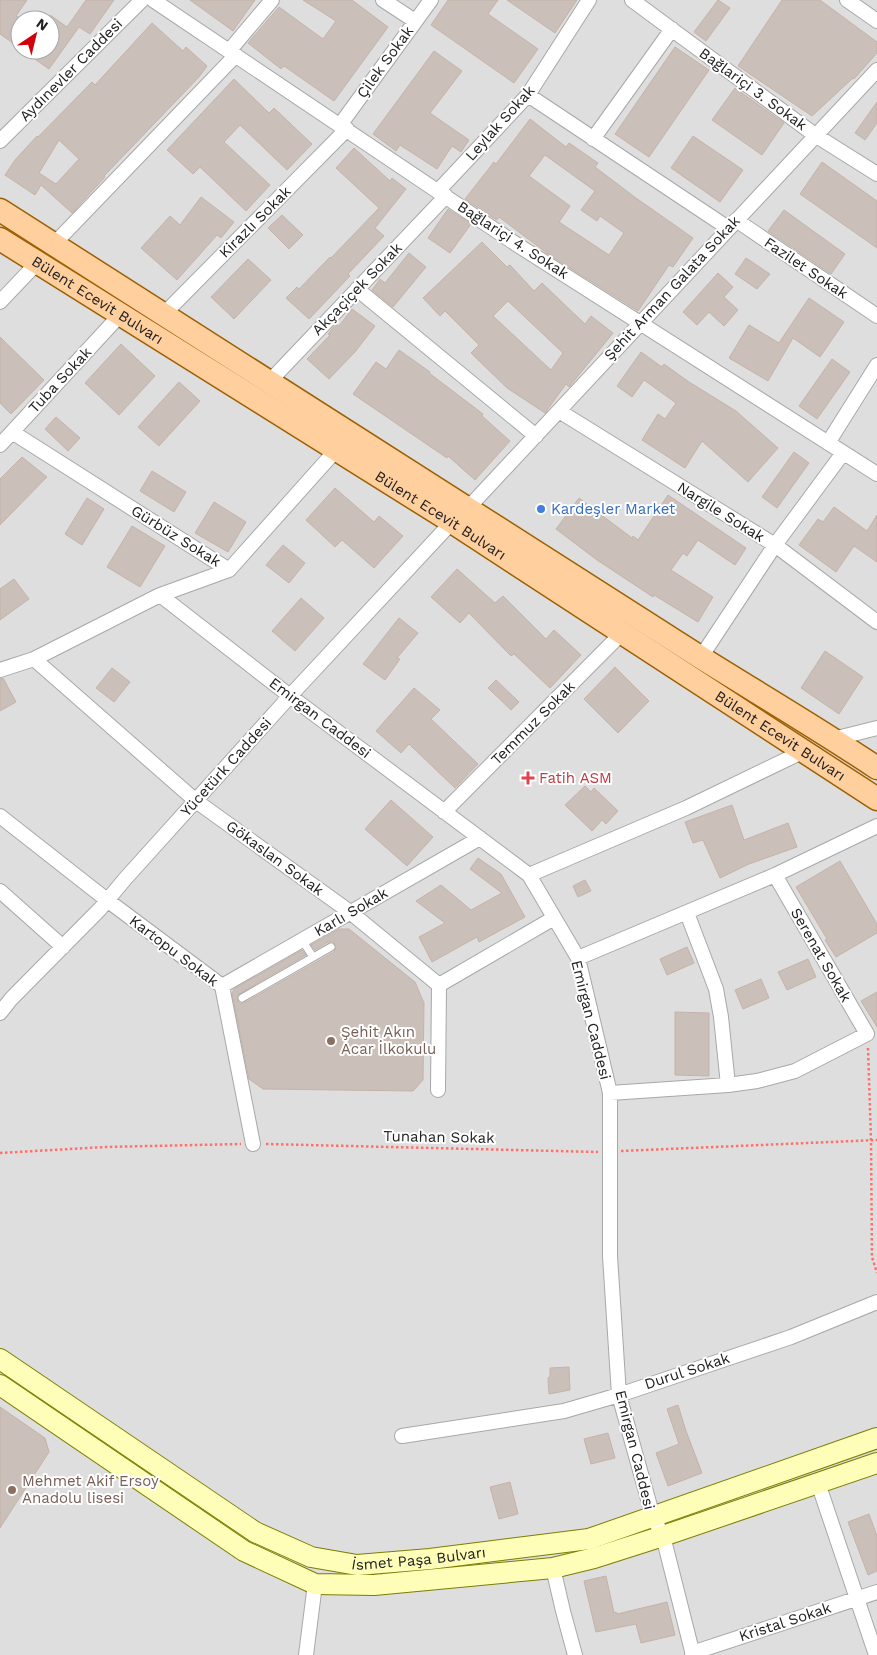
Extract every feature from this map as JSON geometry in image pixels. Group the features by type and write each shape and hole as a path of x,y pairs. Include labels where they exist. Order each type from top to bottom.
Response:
{"main road":[{"name":"Bülent Ecevit Bulvarı","path":"0,210 163,315 469,507 701,657 833,739 867,756 877,768"},
{"name":"Bülent Ecevit Bulvarı","path":"0,239 452,522 877,798"}],"street":[{"name":"Aydınevler Caddesi","path":"0,141 142,0"},
{"name":"Bağlariçi 4. Sokak","path":"153,0 640,323 877,474"},
{"path":"54,244 233,53 272,0"},
{"path":"382,0 415,21"},
{"name":"Çilek Sokak","path":"343,127 431,0"},
{"name":"Leylak Sokak","path":"442,193 528,96 590,0"},
{"name":"Bağlariçi 3. Sokak","path":"632,0 816,135 877,174"},
{"path":"847,0 877,22"},
{"path":"593,139 672,29"},
{"name":"Şehit Arman Galata Sokak","path":"469,507 877,70"},
{"name":"Fazilet Sokak","path":"528,96 593,139 877,316"},
{"name":"Kirazlı Sokak","path":"163,315 343,127"},
{"name":"Akçaçiçek Sokak","path":"269,382 357,289 442,193"},
{"path":"0,302 38,262"},
{"path":"357,289 536,436"},
{"name":"Tuba Sokak","path":"0,445 121,314"},
{"path":"828,443 877,365"},
{"name":"Nargile Sokak","path":"559,411 775,545 877,622"},
{"name":"Gürbüz Sokak","path":"12,432 230,570 337,449"},
{"path":"701,657 775,545 843,453"},
{"name":"Yücetürk Caddesi","path":"0,1013 11,999 107,900 290,696 452,522"},
{"path":"0,670 34,658 160,596 230,570"},
{"name":"Emirgan Caddesi","path":"160,596 529,875 578,958 610,1093 610,1256 619,1395 653,1517 663,1536 693,1654"},
{"name":"Temmuz Sokak","path":"444,812 622,633"},
{"name":"Gökaslan Sokak","path":"34,658 196,801 350,912 439,985"},
{"path":"833,739 877,728"},
{"path":"529,875 686,808 804,750"},
{"name":"Kartopu Sokak","path":"0,816 107,900 222,986 253,1144"},
{"path":"578,958 775,876 877,826"},
{"name":"Karlı Sokak","path":"222,986 480,838"},
{"name":"Serenat Sokak","path":"775,876 867,1034"},
{"path":"0,891 63,947"},
{"path":"687,914 716,989 728,1085"},
{"path":"438,1090 439,985 554,918"},
{"path":"610,1093 728,1085 757,1081 795,1071 867,1034"},
{"name":"Durul Sokak","path":"402,1436 564,1411 619,1395 791,1337 877,1302"},
{"name":"İsmet Paşa Bulvarı","path":"0,1359 255,1532 311,1557 357,1565 430,1560 589,1539 877,1438"},
{"name":"İsmet Paşa Bulvarı","path":"0,1385 244,1551 314,1584 374,1585 553,1568 594,1558 663,1536 877,1463"},
{"path":"818,1483 876,1655"},
{"path":"553,1568 576,1655"},
{"path":"306,1655 314,1584"},
{"name":"Kristal Sokak","path":"693,1654 877,1592"}],"lane":[{"path":"302,940 313,957"},
{"path":"242,998 330,947"}],"path":[{"path":"867,1034 871,1140 872,1257 877,1273"},
{"name":"Tunahan Sokak","path":"0,1152 105,1147 253,1144 610,1152 877,1140"}],"shaded area":[{"path":"0,0 877,0 877,1655 0,1655"}],"building":[{"path":"0,0 27,0 20,10 10,10 10,41 0,34"},
{"path":"86,0 114,0 90,34 79,27 60,54 60,22 67,27"},
{"path":"190,0 255,0 233,31"},
{"path":"303,0 352,0 388,27 334,101 284,66 281,69 248,43 279,7 323,39 336,21"},
{"path":"448,0 498,0 488,14 538,49 514,83 431,25"},
{"path":"507,0 577,0 555,33"},
{"path":"718,0 730,8 706,41 694,32"},
{"path":"782,0 820,0 877,42 877,53 854,79 812,116 738,66"},
{"path":"152,23 183,51 186,47 207,66 199,77 104,176 72,213 41,185 35,195 5,175 15,160 37,136 92,82 95,85","holes":["59,140 79,159 56,184 39,173"]},
{"path":"675,47 709,70 649,157 615,134"},
{"path":"434,51 462,71 430,113 469,140 461,152 452,146 437,169 400,145 396,151 373,134"},
{"path":"36,60 55,60 49,69"},
{"path":"234,79 269,113 274,108 312,144 287,170 240,125 224,142 270,185 246,211 200,167 193,174 167,150"},
{"path":"735,88 784,123 762,155 712,120"},
{"path":"877,102 877,123 865,140 855,133"},
{"path":"530,119 566,147 569,143 598,163 595,167 693,238 673,267 669,265 638,311 548,254 499,217 497,220 465,199 494,162 496,164","holes":["545,155 595,191 581,210 597,221 600,216 624,233 609,255 559,222 570,206 529,176"]},
{"path":"693,136 743,170 720,202 671,168"},
{"path":"354,148 390,181 392,178 406,189 375,228 384,236 348,274 350,276 309,319 286,298 297,287 299,289 379,208 336,168"},
{"path":"822,162 877,201 877,248 800,194"},
{"path":"201,197 234,222 221,238 217,235 177,280 141,248 170,216 180,225"},
{"path":"448,209 471,224 450,253 428,238"},
{"path":"784,210 845,254 831,274 768,231"},
{"path":"282,215 303,235 289,249 268,228"},
{"path":"482,242 507,267 510,265 534,291 542,283 585,324 591,316 613,333 569,387 566,384 545,413 507,388 471,353 479,345 445,311 440,316 423,298","holes":["508,301 563,353 551,370 493,316"]},
{"path":"409,253 426,267 393,307 372,290 380,279 385,283"},
{"path":"746,258 770,274 757,289 735,274"},
{"path":"248,259 271,280 234,319 211,297"},
{"path":"718,273 733,287 724,297 738,310 724,326 709,312 697,325 683,312"},
{"path":"809,298 844,322 820,357 793,338 768,381 729,358 749,325 779,343"},
{"path":"352,309 375,326 355,352 329,379 307,359 330,335 328,334 336,324 339,326"},
{"path":"0,337 44,380 11,414 0,403"},
{"path":"121,344 155,376 119,415 85,383"},
{"path":"399,350 483,414 482,416 510,441 475,480 448,456 447,458 353,394 376,362 386,369"},
{"path":"641,352 662,367 664,364 736,411 778,448 748,482 702,441 685,468 642,440 658,414 665,419 676,403 644,380 632,397 617,386"},
{"path":"832,359 850,372 817,419 799,406"},
{"path":"179,382 200,401 159,446 138,427"},
{"path":"56,417 80,438 68,451 45,429"},
{"path":"794,452 809,463 777,508 762,497"},
{"path":"22,457 47,477 0,525 0,479"},
{"path":"152,471 186,492 174,512 140,491"},
{"path":"335,488 374,522 379,516 403,536 374,568 342,540 335,547 306,520"},
{"path":"668,495 746,548 735,565 698,540 687,556 683,553 671,570 713,597 698,622 654,595 653,597 597,560 556,529 579,498 632,538 633,536 638,540"},
{"path":"87,498 104,509 82,545 65,534"},
{"path":"214,502 246,522 228,552 195,533"},
{"path":"834,507 867,531 877,515 877,562 854,546 836,572 799,545 818,519 823,522"},
{"path":"132,526 165,546 140,587 107,567"},
{"path":"283,545 305,563 289,583 266,565"},
{"path":"457,569 495,603 503,596 546,639 554,630 581,655 550,688 514,654 511,656 469,613 460,623 431,597"},
{"path":"14,579 29,599 0,620 0,589"},
{"path":"301,598 324,618 295,651 272,631"},
{"path":"399,618 418,633 397,658 400,659 385,680 363,664"},
{"path":"825,651 863,677 839,714 801,688"},
{"path":"615,667 649,701 618,733 584,699"},
{"path":"112,668 130,682 114,702 96,688"},
{"path":"3,678 16,702 0,711 0,679"},
{"path":"496,680 519,702 511,710 488,688"},
{"path":"414,688 440,710 431,719 478,764 455,788 409,744 401,753 376,731"},
{"path":"585,786 591,792 594,788 618,811 606,824 602,820 592,831 565,805"},
{"path":"391,800 433,837 407,866 365,829"},
{"path":"732,805 744,840 788,823 797,847 749,864 720,878 703,840 693,843 685,822"},
{"path":"478,858 501,874 525,917 479,942 477,937 432,962 419,937 445,923 416,901 441,885 471,910 502,893 470,869"},
{"path":"840,861 877,924 877,933 836,957 796,887"},
{"path":"585,880 591,891 578,897 573,886"},
{"name":"Şehit Akın Acar İlkokulu","path":"339,929 349,929 415,982 424,1003 423,1080 413,1091 263,1089 249,1079 232,993 234,989 302,950 306,955 239,994 237,1000 240,1003 244,1003 334,952 336,947 333,942 328,942 315,950 311,945"},
{"path":"687,947 694,963 667,975 660,959"},
{"path":"808,959 816,977 787,990 778,972"},
{"path":"761,979 769,998 743,1009 735,990"},
{"path":"877,992 877,1027 861,1001"},
{"path":"675,1012 709,1013 709,1076 675,1075"},
{"path":"569,1367 570,1390 549,1394 548,1378 550,1377 550,1368"},
{"path":"678,1405 702,1473 668,1486 656,1453 679,1444 667,1409"},
{"name":"Mehmet Akif Ersoy Anadolu lisesi","path":"0,1407 45,1438 49,1452 0,1528"},
{"path":"608,1433 615,1458 591,1464 584,1439"},
{"path":"510,1482 518,1514 499,1519 490,1487"},
{"path":"869,1514 877,1536 877,1571 868,1575 848,1522"},
{"path":"606,1576 614,1613 616,1612 617,1614 667,1602 675,1635 641,1643 636,1624 596,1632 584,1581"}],"place":[{"name":"Kardeşler Market","path":"541,509"},
{"name":"Fatih ASM","path":"528,778"},
{"name":"Şehit Akın Acar İlkokulu","path":"331,1041"},
{"name":"Mehmet Akif Ersoy Anadolu lisesi","path":"12,1490"}]}
